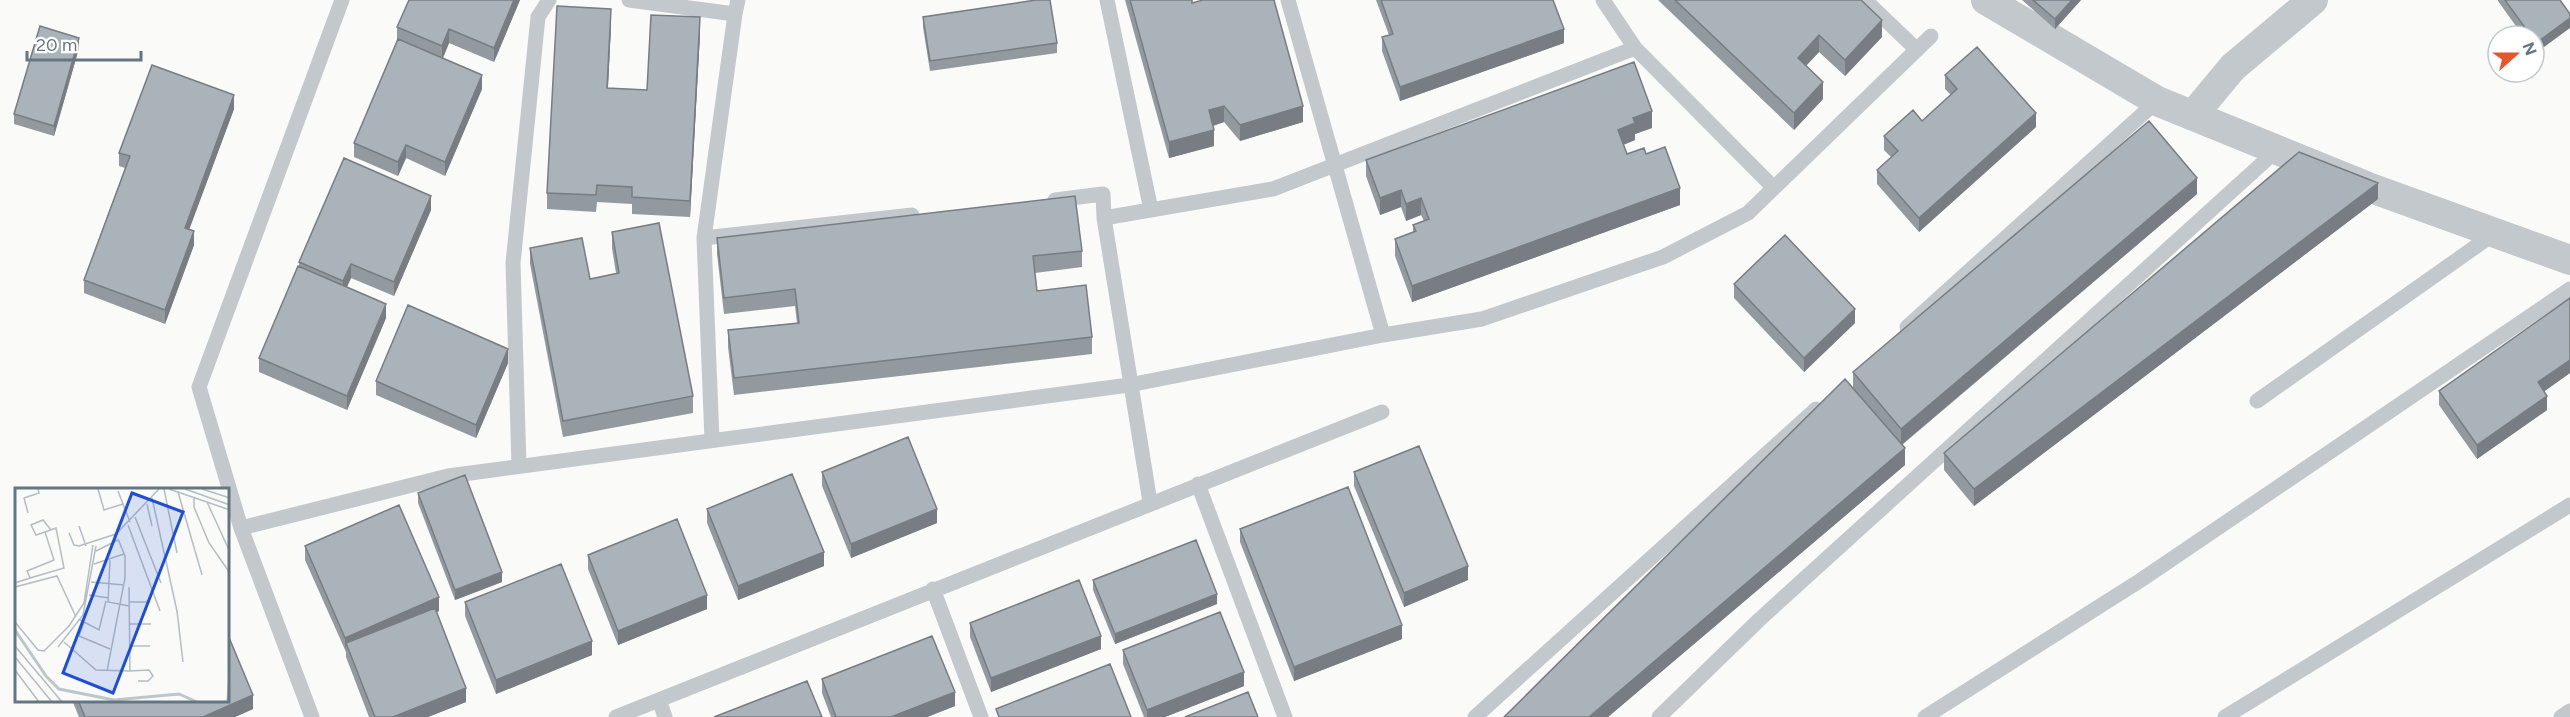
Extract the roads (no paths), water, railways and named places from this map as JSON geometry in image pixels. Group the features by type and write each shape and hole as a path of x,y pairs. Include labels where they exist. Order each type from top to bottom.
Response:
{"street":[{"path":"1986,0 2157,101 2368,187 2570,260"},
{"path":"2193,115 2232,67 2313,0"}],"lane":[{"path":"229,488 199,387 342,0"},
{"path":"519,466 513,263 538,17 549,0"},
{"path":"629,0 736,7 704,238 712,440"},
{"path":"1107,0 1151,210"},
{"path":"1288,0 1383,335"},
{"path":"1603,0 1635,48 1774,188"},
{"path":"1864,0 1917,50"},
{"path":"241,528 448,476 1129,385 1383,335 1482,319 1664,257 1748,213 1931,36"},
{"path":"1104,218 1273,189 1635,48"},
{"path":"1892,341 2157,101"},
{"path":"1659,717 1760,619 2277,150"},
{"path":"1045,201 1103,194 1104,218 1129,385 1150,502"},
{"path":"704,238 927,214"},
{"path":"2257,401 2495,233"},
{"path":"1925,717 2141,580 2570,289"},
{"path":"1475,717 1830,397"},
{"path":"616,717 1150,502 1382,412"},
{"path":"1198,484 1285,717"},
{"path":"230,491 241,528 312,717"},
{"path":"2225,717 2570,505"},
{"path":"933,589 981,717"},
{"path":"659,700 665,717"},
{"path":"2561,717 2570,711"}]}
